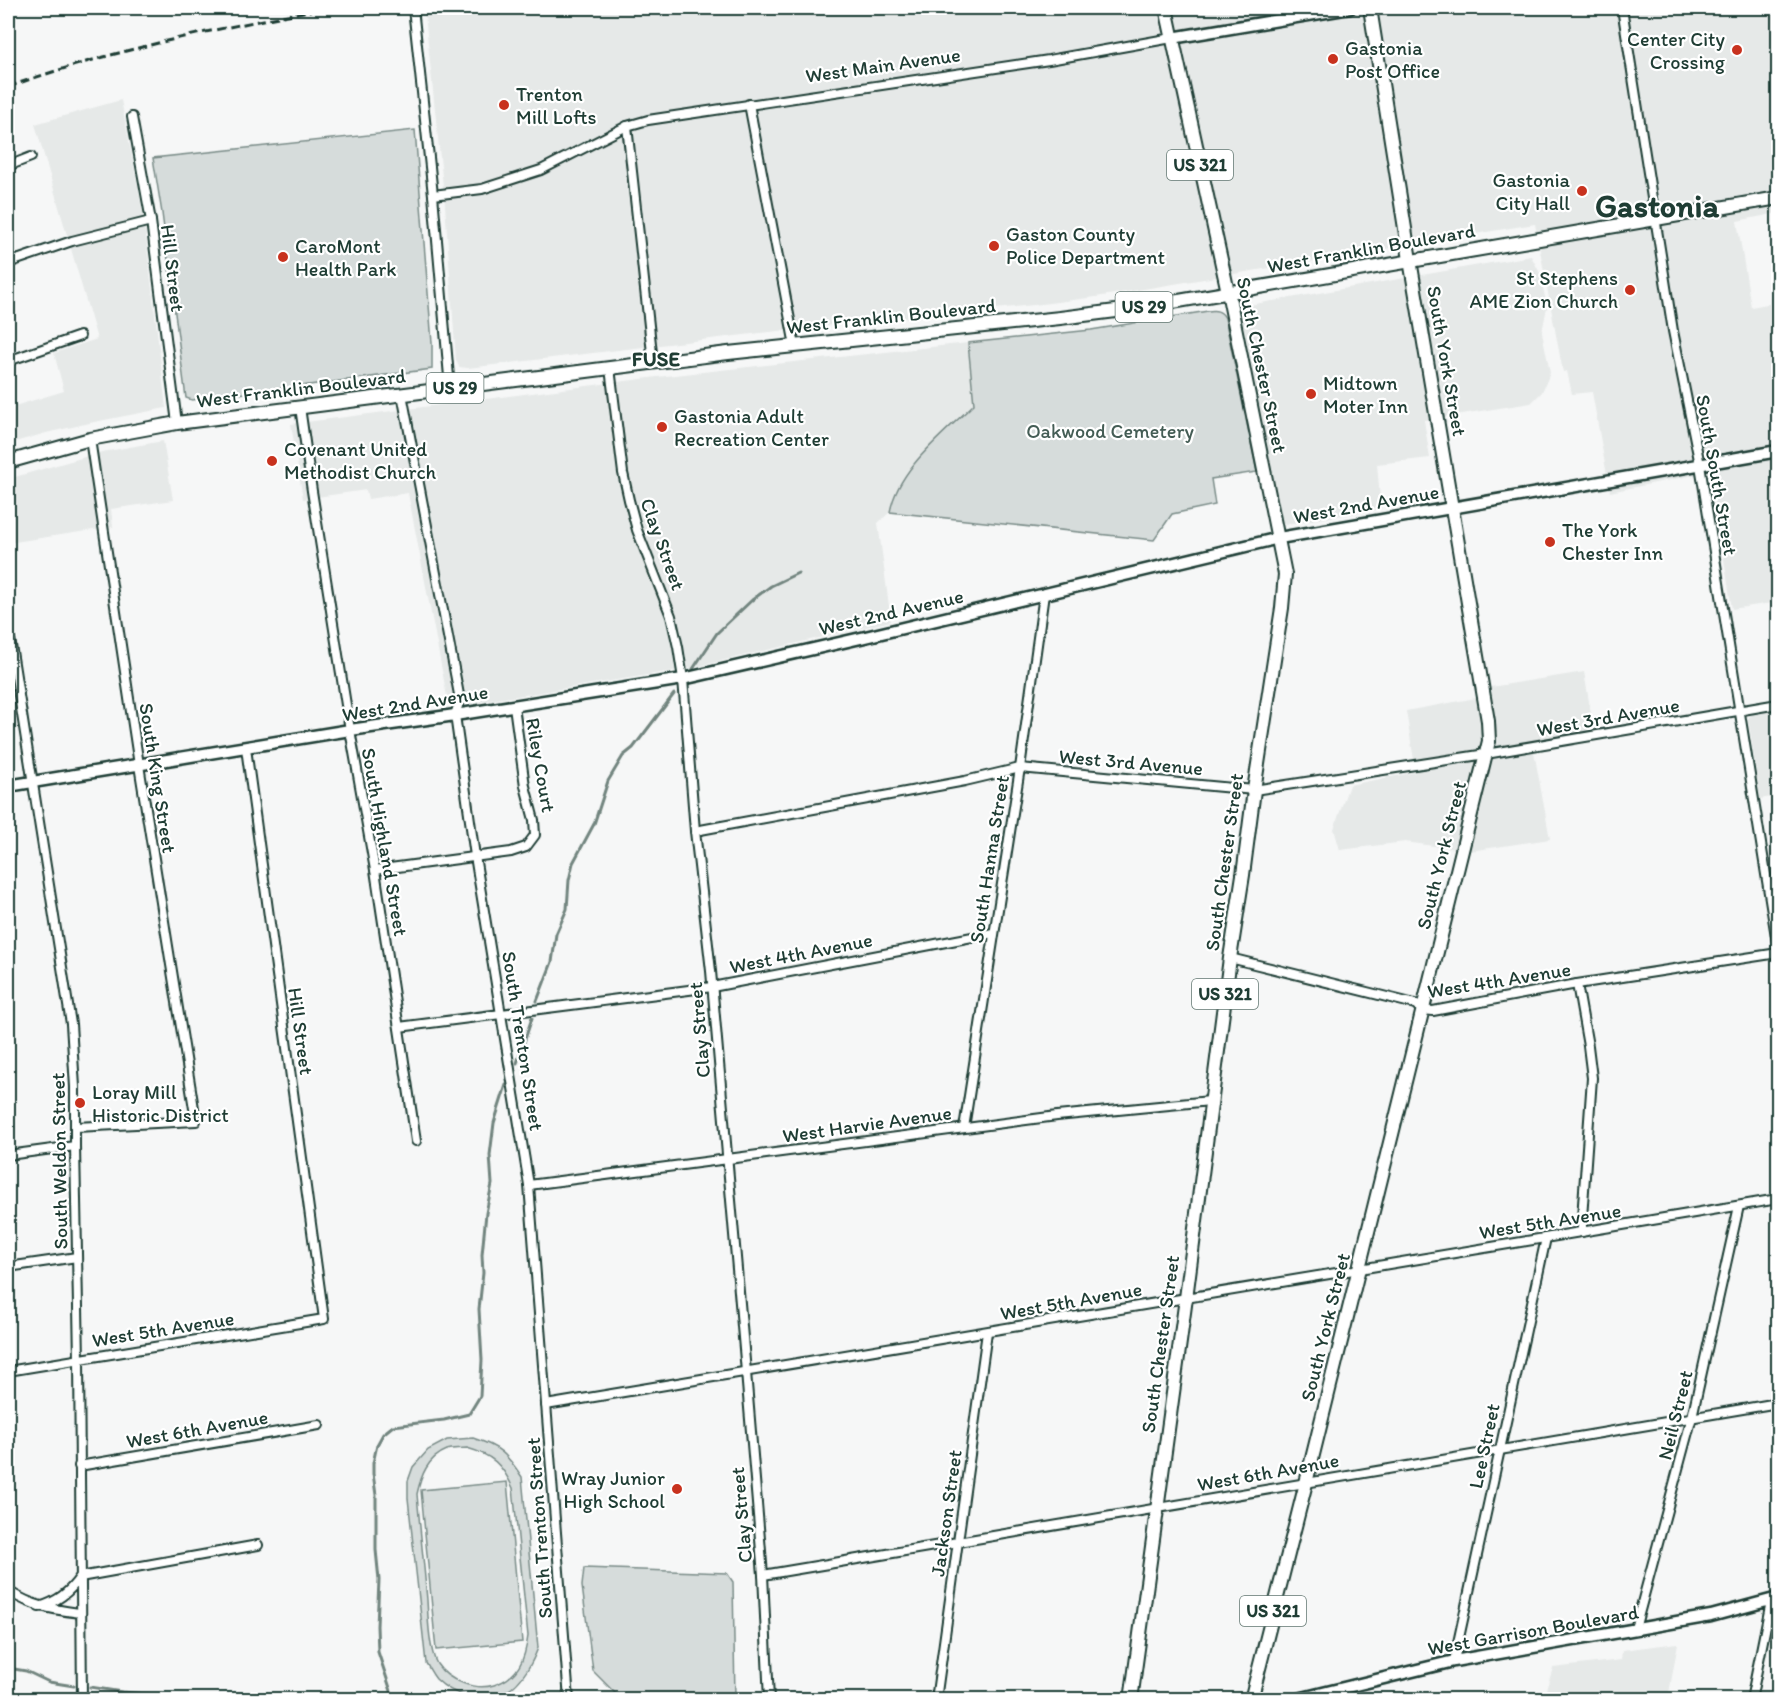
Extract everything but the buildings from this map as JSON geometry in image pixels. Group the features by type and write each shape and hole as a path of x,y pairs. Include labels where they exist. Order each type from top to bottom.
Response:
{"main road":[{"name":"US 321","path":"1166,8 1172,38"},
{"name":"South York Street","path":"1251,1700 1489,741 1488,721 1370,8"},
{"name":"South Chester Street","path":"1131,1700 1186,1298 1210,1101 1285,586 1285,567 1172,38"},
{"name":"West Franklin Boulevard","path":"8,462 90,439 177,423 653,362 1071,317 1779,198"}],"street":[{"path":"413,8 450,388"},
{"name":"West Main Avenue","path":"433,195 482,189 535,173 627,126 648,120 1048,60 1350,8"},
{"name":"South South Street","path":"1622,8 1673,331 1700,465 1779,951"},
{"path":"749,104 795,346"},
{"name":"Hill Street","path":"132,117 151,221 177,423"},
{"path":"627,126 653,362"},
{"path":"8,166 31,158"},
{"path":"8,263 72,241 151,221"},
{"path":"8,361 80,336"},
{"name":"Clay Street","path":"610,368 628,500 637,530 671,616 683,679 746,1372 763,1575 769,1700"},
{"name":"South Trenton Street","path":"402,394 460,700 455,715 475,856 529,1185 569,1700"},
{"name":"South Highland Street","path":"300,407 310,483 375,870 416,1141"},
{"name":"South King Street","path":"76,1127 196,1121 90,439"},
{"name":"West 2nd Avenue","path":"8,786 683,679 1279,538 1779,451"},
{"name":"South Hanna Street","path":"964,1128 1020,768 1044,594"},
{"name":"South Weldon Street","path":"8,626 71,1024 75,1087 80,1360 82,1700"},
{"name":"West 3rd Avenue","path":"696,831 965,781 1020,768 1254,790 1486,754 1779,704"},
{"name":"Riley Court","path":"475,856 511,852 526,847 534,835 534,820 525,786 514,706"},
{"name":"Hill Street","path":"246,748 324,1319"},
{"path":"375,870 475,856"},
{"name":"West 4th Avenue","path":"399,1027 712,987 993,933"},
{"name":"West 4th Avenue","path":"1230,958 1415,1004 1422,1010 1433,1011 1577,984 1779,951"},
{"path":"1577,984 1592,1078 1582,1232"},
{"name":"West Harvie Avenue","path":"529,1185 1057,1116 1210,1101"},
{"path":"8,1155 75,1146"},
{"name":"West 5th Avenue","path":"546,1406 1779,1199"},
{"name":"Neil Street","path":"1635,1629 1692,1417 1739,1206"},
{"name":"Lee Street","path":"1454,1661 1546,1238"},
{"path":"8,1267 77,1257"},
{"name":"West 5th Avenue","path":"8,1371 324,1319"},
{"name":"Jackson Street","path":"936,1700 987,1332"},
{"name":"West 6th Avenue","path":"763,1575 1779,1403"},
{"name":"West 6th Avenue","path":"80,1466 319,1425"},
{"path":"39,1607 61,1597 80,1577 258,1545"},
{"path":"8,1591 39,1607 80,1613"},
{"path":"1751,1700 1775,1599"},
{"name":"West Garrison Boulevard","path":"1294,1700 1454,1661 1712,1616 1775,1599"}],"shaded area":[{"path":"475,8 1778,8 1778,213 1737,221 1751,307 1778,302 1778,602 1732,609 1710,472 1610,492 1592,392 1572,394 1567,371 1563,372 1535,224 1096,297 803,328 468,368 459,367 456,360 445,205 425,15"},
{"path":"121,100 143,212 166,408 94,422 8,444 8,408 64,391 54,353 97,339 35,124"},
{"path":"1531,256 1540,273 1547,307 1542,332 1550,373 1542,392 1531,403 1424,420 1430,458 1377,464 1381,509 1280,525 1238,307"},
{"path":"968,343 974,404 915,463 891,503 890,512 878,523 891,621 692,668 449,707 408,493 368,499 366,490 303,499 291,424 657,377"},
{"path":"163,441 173,500 111,509 113,527 8,543 8,479 102,452"},
{"path":"1584,672 1594,731 1532,741 1550,839 1470,851 1405,842 1340,850 1334,829 1349,785 1416,772 1406,711 1492,695 1491,687"},
{"path":"1778,709 1778,796 1760,799 1748,718 1755,712"},
{"path":"1678,1643 1668,1699 1543,1699 1553,1668 1621,1660 1622,1650"}],"green space":[{"name":"CaroMont Health Park","path":"415,130 432,343 432,369 192,400 186,398 153,158"},
{"name":"Oakwood Cemetery","path":"1213,311 1222,313 1225,318 1257,472 1211,479 1215,505 1172,514 1154,540 890,512 902,481 912,466 974,404 968,343 1091,330"},
{"path":"473,1438 490,1445 507,1456 522,1477 538,1648 520,1679 503,1693 493,1697 469,1697 451,1690 436,1679 426,1663 408,1481 413,1467 428,1450 447,1440","holes":["467,1448 490,1457 505,1473 513,1488 528,1636 523,1660 515,1672 503,1682 487,1687 455,1680 442,1670 434,1658 429,1633 417,1494 426,1468 440,1453"]},
{"path":"507,1482 522,1642 436,1650 421,1490"},
{"path":"584,1568 727,1573 733,1582 735,1699 621,1699 593,1671 582,1586"}],"waterway":[{"path":"693,669 717,633 752,600 771,586 798,573"},
{"path":"537,1001 552,962 556,934 567,909 573,863 594,824 608,781 623,756 633,748 674,694"},
{"path":"517,1063 532,1018"},
{"path":"394,1700 378,1652 379,1580 373,1463 377,1445 383,1434 393,1426 444,1420 469,1414 480,1396 482,1360 479,1309 486,1213 492,1184 490,1155 494,1123 506,1085"},
{"path":"8,1668 26,1671 49,1682 74,1686"},
{"path":"90,1687 176,1700"},
{"path":"227,1700 251,1697 257,1700"}],"railway":[{"path":"8,87 125,51 324,8"}],"place":[{"name":"Center City Crossing","path":"1737,50"},
{"name":"Gastonia Post Office","path":"1333,59"},
{"name":"Trenton Mill Lofts","path":"504,105"},
{"name":"Gastonia City Hall","path":"1582,191"},
{"name":"Gaston County Police Department","path":"994,246"},
{"name":"CaroMont Health Park","path":"283,257"},
{"name":"St Stephens AME Zion Church","path":"1630,290"},
{"name":"Midtown Moter Inn","path":"1311,394"},
{"name":"Gastonia Adult Recreation Center","path":"662,427"},
{"name":"Covenant United Methodist Church","path":"272,461"},
{"name":"The York Chester Inn","path":"1550,542"},
{"name":"Loray Mill Historic District","path":"80,1103"},
{"name":"Wray Junior High School","path":"677,1489"}],"district":[{"name":"Gastonia","path":"1657,206"},
{"name":"FUSE","path":"656,358"}]}
